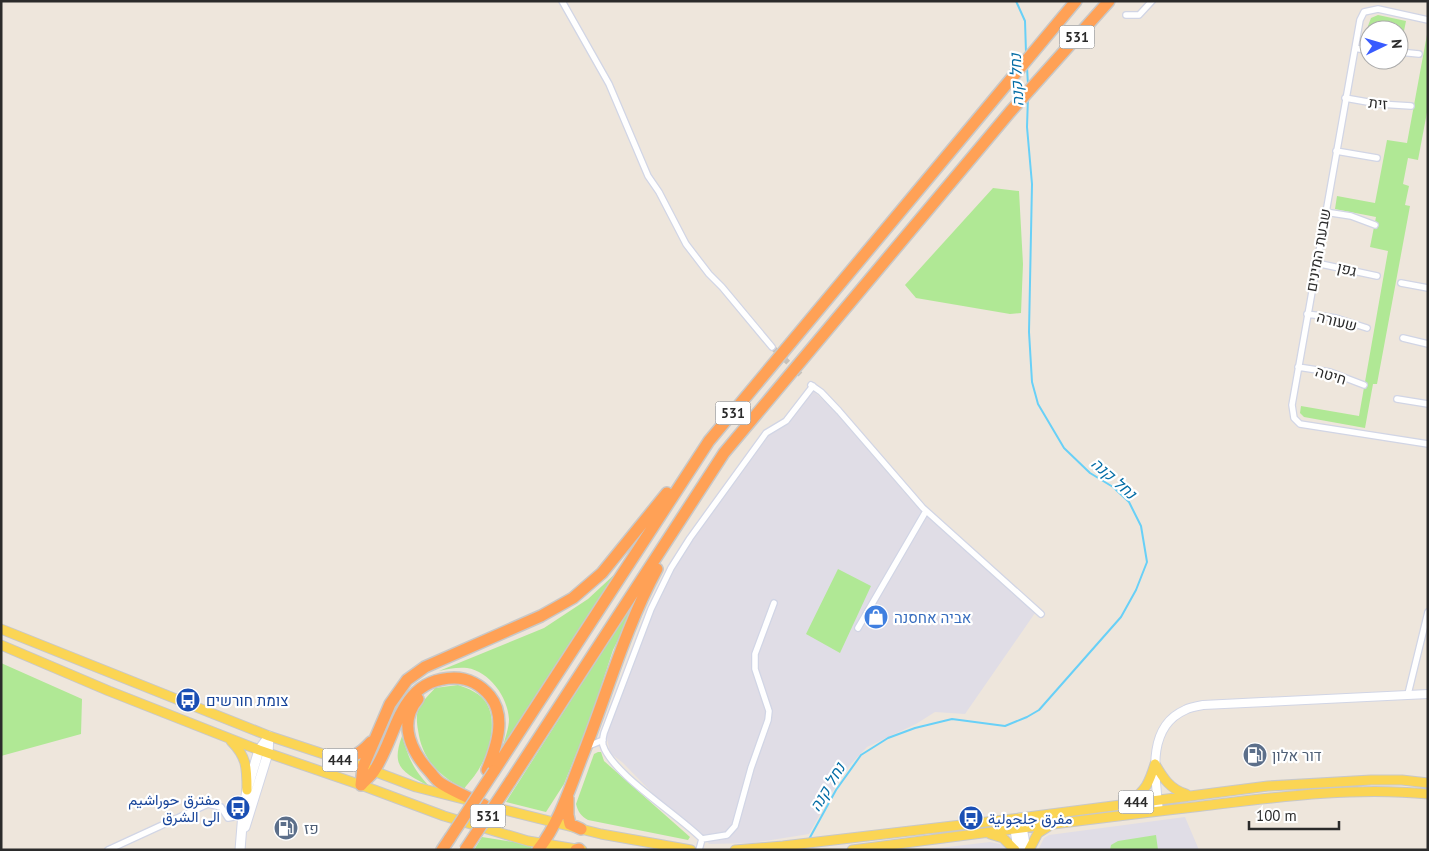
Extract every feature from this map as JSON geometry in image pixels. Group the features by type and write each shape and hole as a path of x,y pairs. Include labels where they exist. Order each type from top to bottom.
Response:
{"highway":[{"name":"531","path":"442,850 491,770 709,441 1076,1"},
{"name":"531","path":"465,850 724,453 1044,72 1109,1"},
{"path":"361,785 363,767 390,704 403,684 415,673 446,657 556,608 573,598 602,573 709,441"},
{"path":"541,846 568,793 642,599 669,546 724,453"},
{"path":"445,678 427,689 410,712 408,733 410,744 420,761 440,783 484,805"},
{"path":"361,785 374,771 404,708 412,697 422,686 445,678 459,678 474,682 494,700 497,711 498,739 491,770"},
{"path":"332,758 347,759 356,755 364,750 376,737"},
{"path":"568,793 570,824 581,829"}],"main road":[{"name":"444","path":"1,629 269,736 363,767 416,787 554,823 691,850"},
{"name":"444","path":"1,645 109,691 259,750 444,816 541,846 579,850"},
{"path":"247,790 259,750 269,736"},
{"path":"240,850 246,816 268,753 269,736"},
{"path":"227,737 242,753 247,772 246,816"},
{"path":"1155,764 1162,777 1176,791 1185,794 1196,794"},
{"path":"1128,804 1143,793 1150,782 1155,764"},
{"name":"444","path":"735,850 846,839 1268,786 1371,780 1402,780 1428,783"},
{"name":"444","path":"852,850 1268,798 1400,791 1428,794"},
{"path":"1017,850 1020,818"},
{"path":"1027,850 1038,833 1052,824"},
{"path":"1019,829 1027,850"},
{"path":"985,832 1003,838 1017,850"}],"street":[{"path":"562,1 609,84 648,176 659,192 686,244 709,274 772,347"},
{"path":"1126,15 1139,16 1152,1"},
{"name":"שבעת המינים","path":"1428,20 1378,9 1364,12 1360,20 1307,314 1292,411 1294,418 1300,424 1428,444"},
{"path":"1355,48 1359,49"},
{"path":"1409,53 1419,54"},
{"name":"זית","path":"1346,98 1379,104 1411,106"},
{"path":"1336,151 1377,158"},
{"path":"1325,212 1351,216 1375,225"},
{"name":"גפן","path":"1316,263 1377,276"},
{"path":"1401,283 1428,288"},
{"name":"שעורה","path":"1307,314 1336,318 1367,328"},
{"path":"1403,338 1428,344"},
{"name":"חיטה","path":"1298,367 1330,372 1364,385"},
{"path":"774,604 754,660 768,711 768,720 751,768 735,826 727,835 702,839 669,813 620,769 608,756 602,740 651,609 671,568 694,532 766,433 786,421 811,385 839,410 926,512 1041,614"},
{"path":"1397,399 1428,404"},
{"path":"858,628 926,512"},
{"path":"1408,694 1428,612"},
{"path":"1159,811 1155,764 1159,737 1166,724 1186,709 1204,705 1428,694"},
{"path":"586,747 602,740"},
{"path":"108,850 208,804 221,807 228,818 246,816"},
{"path":"699,850 702,839"}],"shaded area":[{"path":"813,391 831,407 910,499 1035,613 965,714 935,712 916,724 867,747 850,765 834,789 809,834 752,843 709,844 702,835 670,811 622,762 610,753 606,733 660,595 676,564 694,536 768,436 788,424"},
{"path":"1185,817 1199,850 1038,850 1044,838 1049,835"},
{"path":"990,842 1004,845 1008,850 922,850"}],"green space":[{"path":"1378,15 1401,20 1370,20"},
{"path":"1428,29 1428,107 1418,160 1408,158 1403,184 1409,186 1405,205 1410,206 1377,384 1373,384 1365,428 1304,417 1300,413 1301,406 1359,416 1388,251 1370,247 1376,217 1335,209 1337,196 1375,203 1387,140 1407,143"},
{"path":"993,188 1019,191 1023,264 1021,313 1010,314 916,298 905,285"},
{"path":"838,569 871,586 840,653 806,634"},
{"path":"616,573 503,746 509,719 505,702 496,686 483,674 475,670 460,668 439,671 544,628 588,599"},
{"path":"647,581 613,650 590,720 564,784 546,812 506,802"},
{"path":"1,663 82,699 81,734 1,756"},
{"path":"458,685 481,697 487,704 492,719 487,753 478,770 464,789 446,778 427,758 420,740 417,720 419,707 435,688"},
{"path":"402,736 412,763 419,775 430,787 407,773 399,763 399,747"},
{"path":"601,752 604,761 690,837 688,840 588,820 582,815 576,804 594,754"},
{"path":"1156,835 1158,850 1110,850 1111,845 1118,841"},
{"path":"482,837 533,845 530,850 474,850"}],"waterway":[{"name":"נחל קנה","path":"1016,1 1025,21 1026,53"},
{"name":"נחל קנה","path":"1027,67 1028,85"},
{"name":"נחל קנה","path":"808,841 836,790 861,755 888,738 915,728 952,719 1005,726 1039,710 1121,617 1136,590 1147,562 1141,526 1129,502 1113,487 1090,473 1064,448 1038,404 1032,382 1029,332 1032,184 1027,127 1028,97"}],"tunnel":[{"path":"772,347 801,375"}],"place":[{"name":"אביה אחסנה","path":"876,617"},
{"name":"צומת חורשים","path":"188,700"},
{"name":"דור אלון","path":"1255,755"},
{"name":"مفترق حوراشيم الى الشرق","path":"238,808"},
{"name":"مفرق جلجولية","path":"971,818"},
{"name":"פז","path":"286,828"}]}
